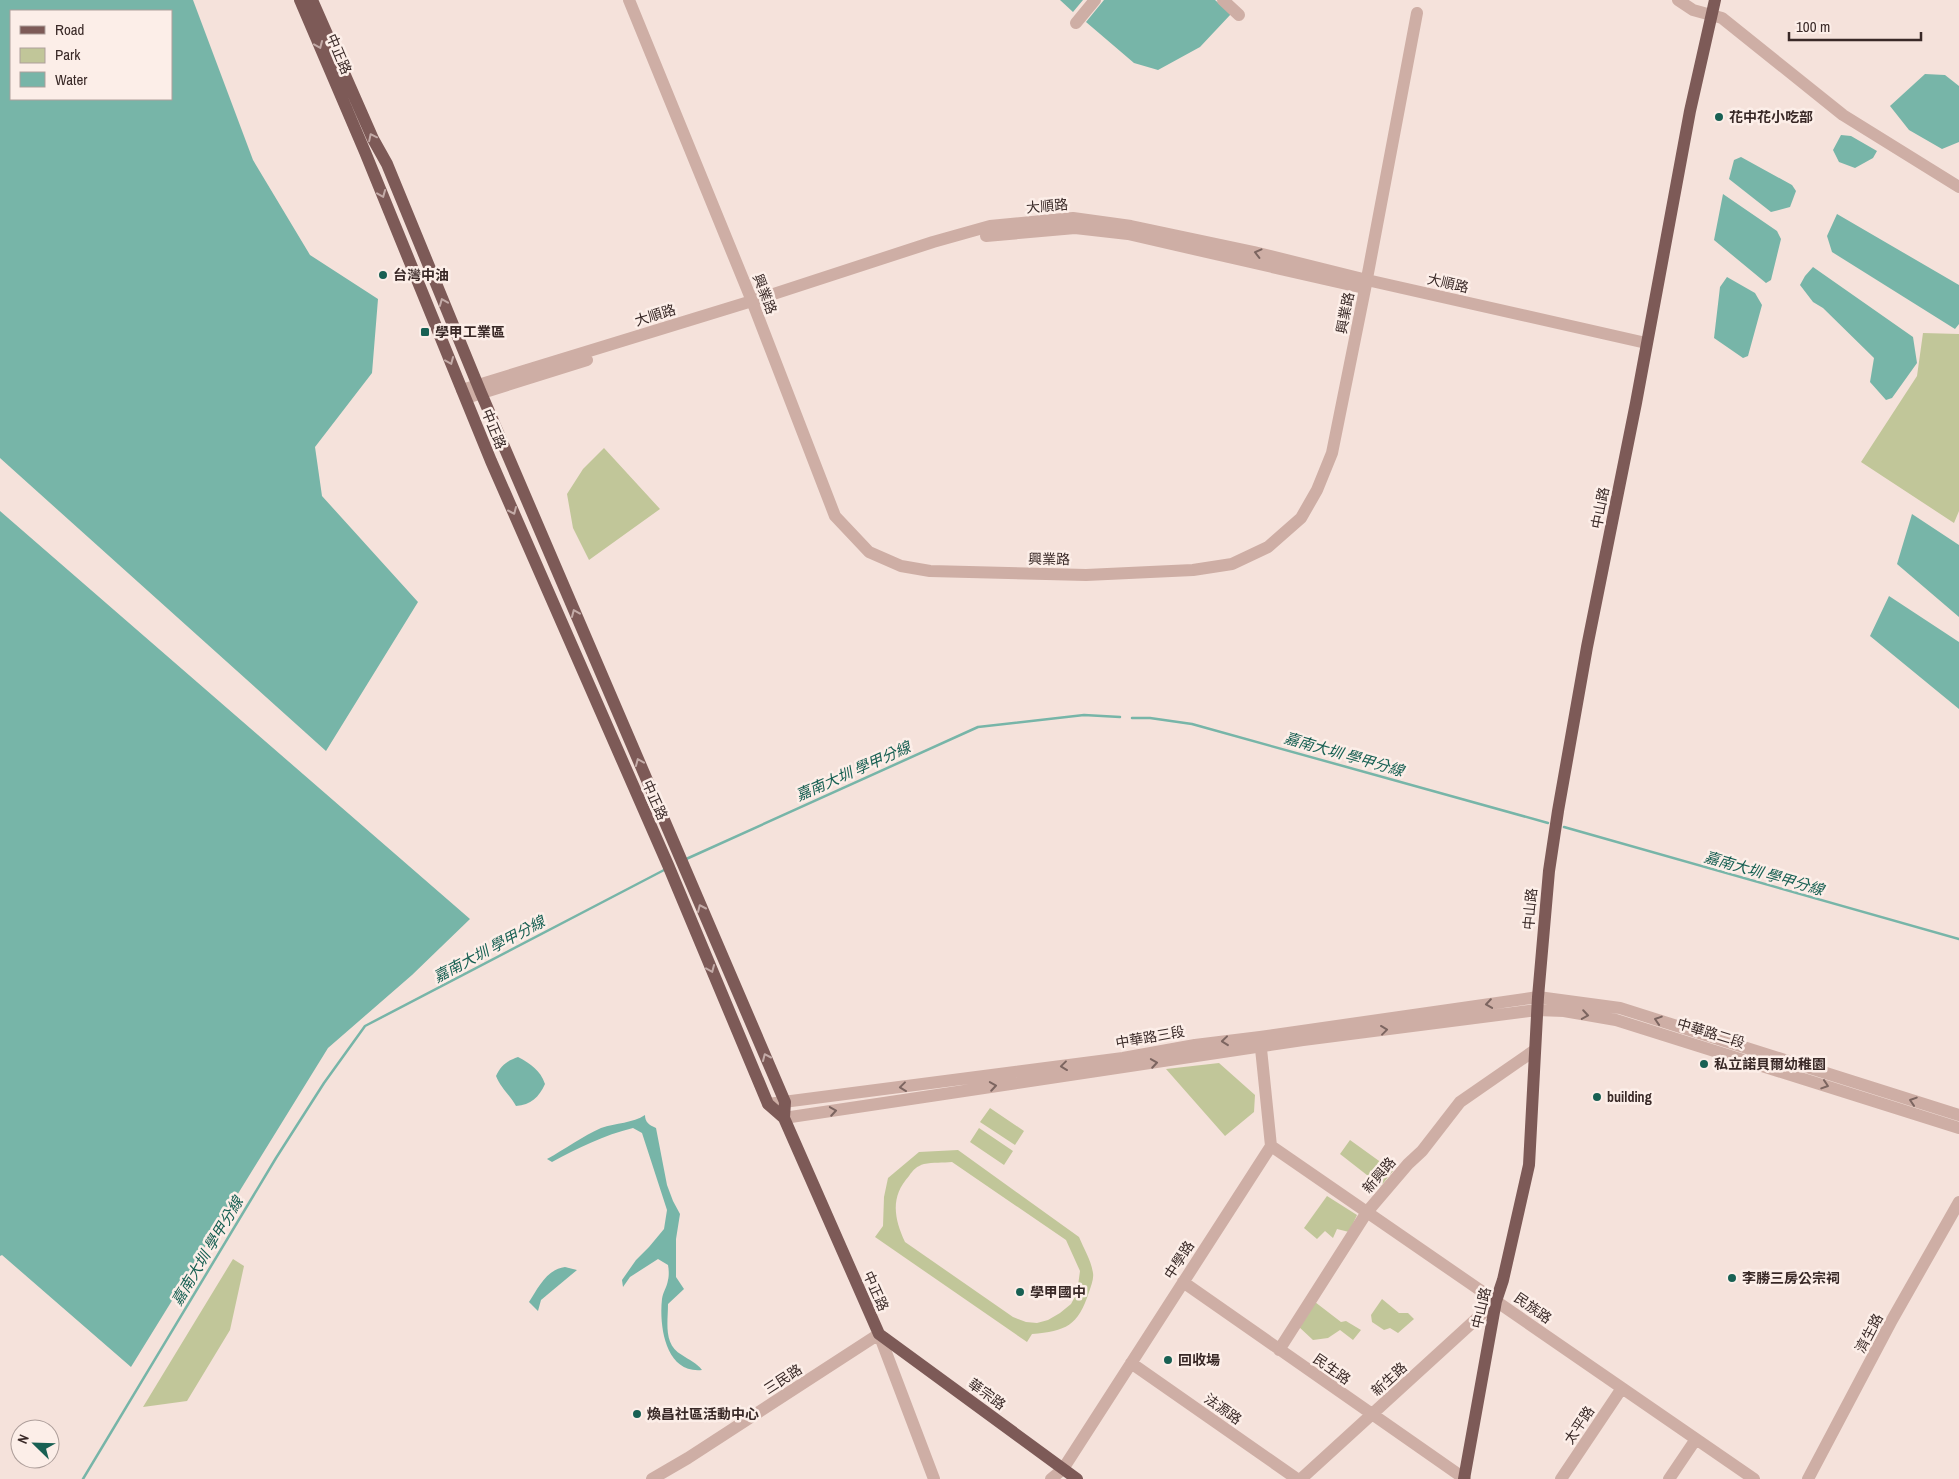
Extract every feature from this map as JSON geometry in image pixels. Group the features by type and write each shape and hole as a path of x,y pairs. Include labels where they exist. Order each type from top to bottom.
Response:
{"main road":[{"name":"中正路","path":"300,0 365,152 495,470 675,870 785,1102"},
{"name":"中正路","path":"312,0 372,140 387,164 479,388 678,855 675,870 768,1104"},
{"name":"中山路","path":"1464,1479 1496,1301 1503,1280 1529,1165 1538,997 1549,871 1558,811 1587,647 1636,403 1690,111 1715,0"},
{"path":"414,275 430,270"},
{"path":"784,1118 785,1102"},
{"path":"768,1104 784,1118"},
{"name":"中正路","path":"784,1118 879,1334"},
{"name":"華宗路","path":"879,1334 1077,1479"}],"street":[{"name":"興業路","path":"629,0 753,304 835,516 869,552 902,566 930,571 1086,575 1193,570 1232,564 1268,547 1301,518 1317,490 1332,453 1417,13"},
{"path":"1076,23 1095,0"},
{"path":"1223,0 1239,15"},
{"path":"1678,0 1693,10 1722,18 1843,115 1959,187"},
{"name":"大順路","path":"464,394 753,304 993,234 1075,228 1128,234 1366,284 1645,347"},
{"name":"中華路三段","path":"784,1118 1538,997"},
{"name":"中華路二段","path":"1538,997 1620,1008 1959,1116"},
{"name":"中華路三段","path":"768,1104 1123,1058 1195,1045 1261,1042 1537,1010"},
{"name":"中華路二段","path":"1537,1010 1564,1011 1616,1020 1959,1128"},
{"path":"1261,1042 1271,1146"},
{"name":"新興路","path":"1279,1350 1367,1212 1408,1164 1422,1151 1460,1102 1535,1050"},
{"name":"民族路","path":"1271,1146 1754,1479"},
{"name":"中學路","path":"1051,1479 1063,1469 1271,1146"},
{"name":"濟生路","path":"1808,1479 1892,1320 1959,1202"},
{"name":"民生路","path":"1183,1282 1464,1479"},
{"name":"新生路","path":"1301,1479 1496,1301"},
{"name":"三民路","path":"652,1479 694,1454 879,1334"},
{"name":"中正路","path":"879,1334 934,1479"},
{"name":"法源路","path":"1131,1363 1298,1479"},
{"name":"太平路","path":"1560,1479 1622,1388"},
{"path":"1669,1479 1696,1439"}],"green space":[{"path":"1923,333 1959,334 1959,511 1954,523 1861,462 1917,376"},
{"path":"604,448 660,509 589,560 573,528 567,494 583,469"},
{"path":"1219,1063 1255,1095 1254,1112 1225,1136 1166,1069"},
{"path":"990,1108 1024,1131 1015,1145 980,1122"},
{"path":"979,1128 1013,1151 1004,1165 970,1142"},
{"path":"1350,1140 1393,1171 1381,1186 1340,1154"},
{"path":"958,1150 1079,1237 1092,1268 1093,1280 1085,1303 1069,1325 1054,1331 1032,1334 1027,1342 875,1237 883,1226 884,1197 888,1178 919,1152","holes":["952,1162 1066,1240 1080,1271 1077,1293 1071,1304 1048,1320 1037,1323 1026,1322 1013,1317 905,1242 896,1216 896,1200 903,1184 917,1167 927,1163"]},
{"path":"1327,1196 1357,1215 1349,1232 1337,1229 1333,1238 1325,1231 1317,1239 1304,1228"},
{"path":"233,1259 244,1266 230,1330 187,1401 143,1407"},
{"path":"1382,1299 1399,1313 1408,1313 1414,1319 1398,1333 1390,1328 1384,1330 1372,1322 1371,1315"},
{"path":"1315,1302 1341,1322 1346,1321 1361,1330 1353,1340 1340,1330 1328,1338 1313,1340 1298,1326"}],"water":[{"path":"0,0 193,0 253,160 310,255 378,299 372,373 315,447 322,496 418,602 326,751 0,458"},
{"path":"1060,0 1083,0 1073,12"},
{"path":"1104,0 1215,0 1231,14 1200,47 1158,70 1134,63 1086,22"},
{"path":"1925,74 1945,75 1959,86 1959,142 1942,149 1909,130 1890,106"},
{"path":"1841,135 1851,136 1877,151 1873,158 1855,168 1839,162 1833,150"},
{"path":"1741,157 1792,185 1796,191 1790,207 1771,212 1729,179 1734,160"},
{"path":"1723,194 1777,231 1781,239 1771,280 1766,283 1714,240"},
{"path":"1837,214 1959,285 1959,324 1955,329 1832,252 1827,236"},
{"path":"1813,267 1913,337 1917,363 1892,398 1886,400 1870,382 1874,358 1823,308 1813,302 1800,285"},
{"path":"1727,277 1755,293 1762,305 1748,356 1743,358 1714,338 1720,287"},
{"path":"0,511 470,919 412,975 328,1048 131,1367 2,1255 0,1256"},
{"path":"1912,514 1959,545 1959,617 1897,564"},
{"path":"1889,596 1959,642 1959,709 1870,636"},
{"path":"518,1057 534,1068 545,1084 534,1100 516,1106 496,1076 505,1064"},
{"path":"645,1115 648,1123 656,1128 667,1185 680,1214 676,1239 676,1277 684,1289 668,1304 667,1326 669,1339 676,1350 702,1370 690,1369 680,1364 672,1356 667,1346 661,1310 667,1285 668,1265 658,1259 630,1277 623,1287 622,1280 636,1260 664,1229 667,1210 642,1133 633,1128 622,1131 591,1142 552,1162 547,1159 601,1128 630,1121"},
{"path":"565,1267 577,1270 541,1300 538,1311 529,1302 548,1275"}],"waterway":[{"name":"嘉南大圳 學甲分線","path":"684,860 978,727 1084,715 1120,717"},
{"name":"嘉南大圳 學甲分線","path":"1132,718 1150,718 1192,724 1548,823"},
{"name":"嘉南大圳 學甲分線","path":"1564,827 1959,939"},
{"name":"嘉南大圳 學甲分線","path":"83,1479 276,1158 324,1083 365,1026 666,869"}],"place":[{"name":"花中花小吃部","path":"1719,117"},
{"name":"台灣中油","path":"383,275"},
{"name":"學甲工業區","path":"425,332"},
{"name":"私立諾貝爾幼稚園","path":"1704,1064"},
{"name":"building","path":"1597,1097"},
{"name":"李勝三房公宗祠","path":"1732,1278"},
{"name":"學甲國中","path":"1020,1292"},
{"name":"回收場","path":"1168,1360"},
{"name":"煥昌社區活動中心","path":"637,1414"}]}
